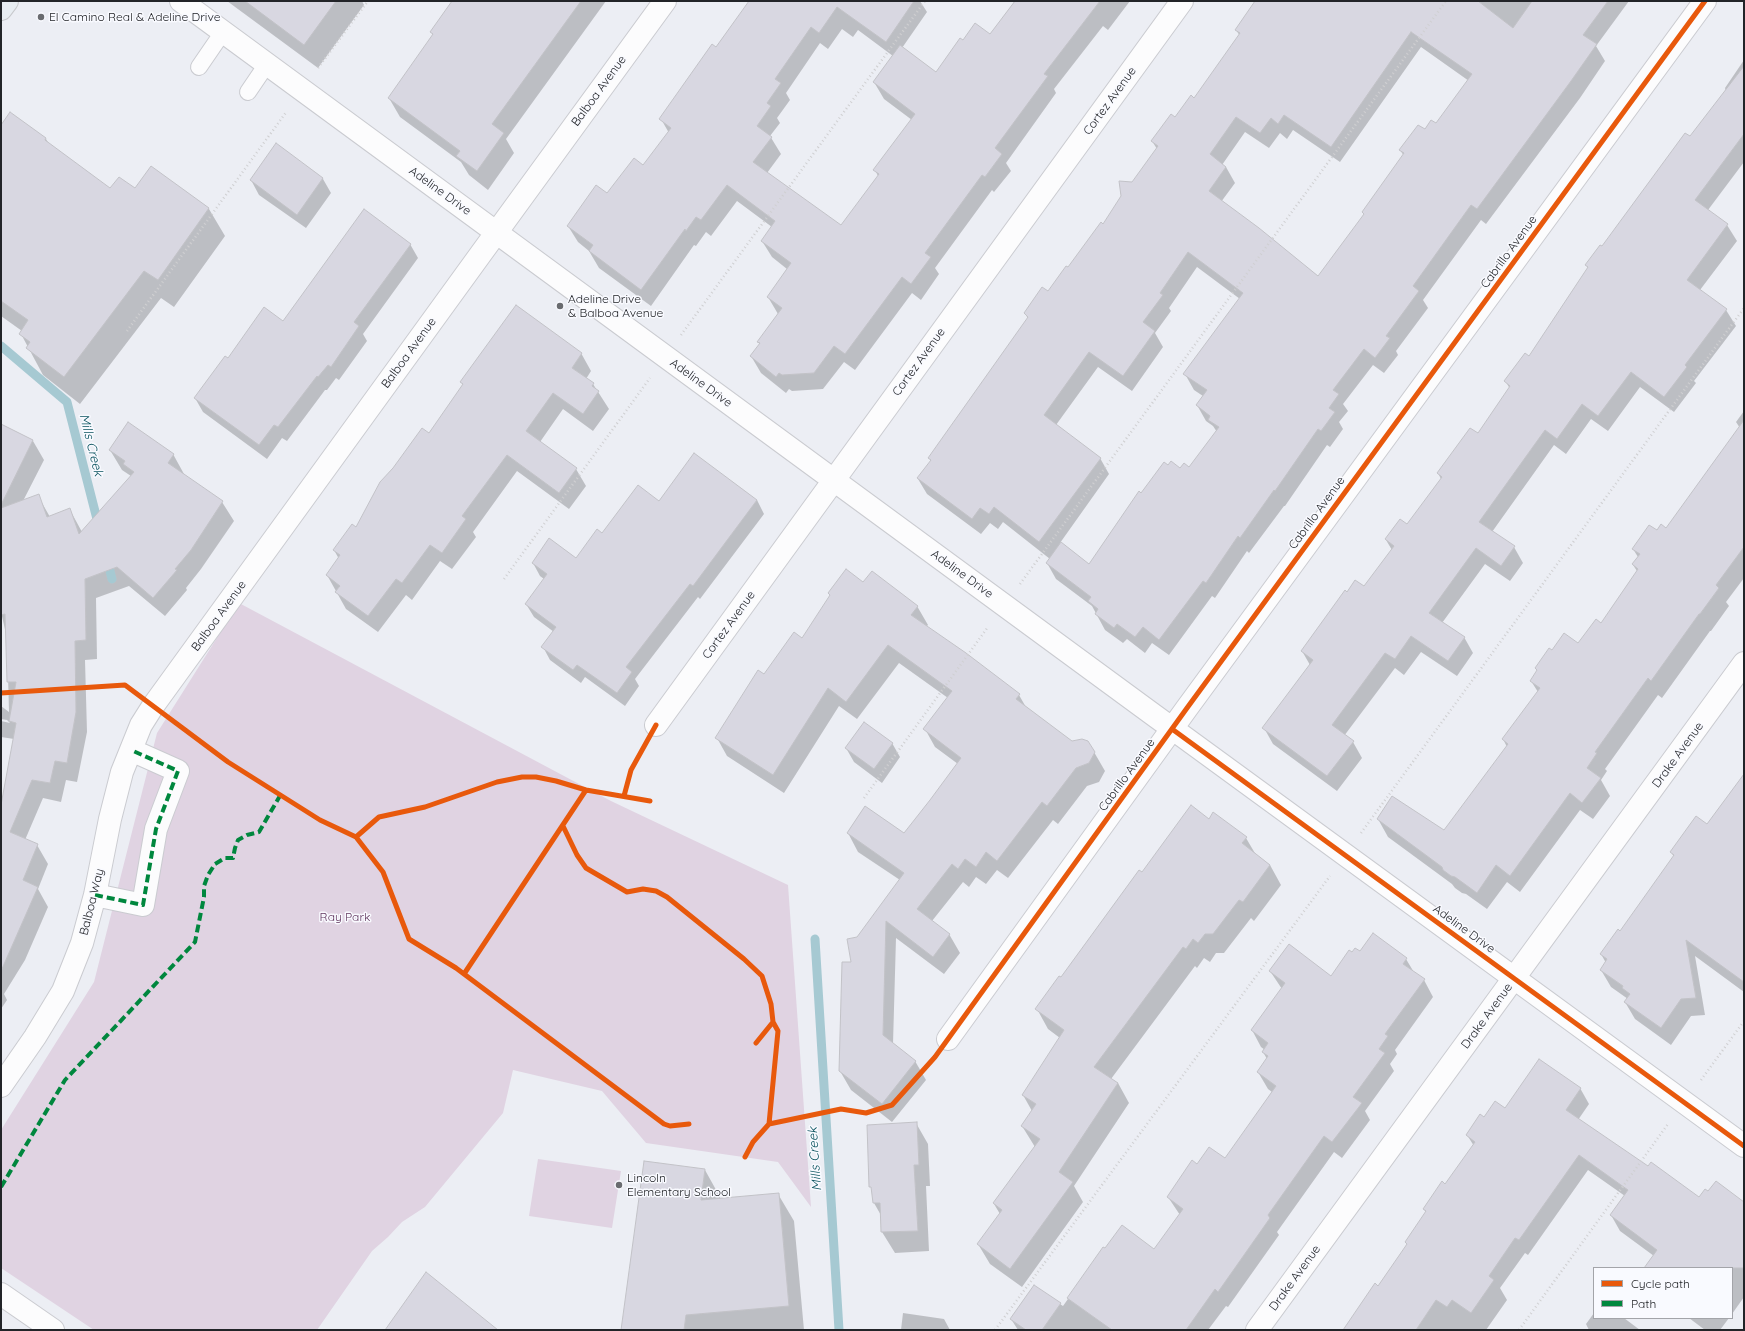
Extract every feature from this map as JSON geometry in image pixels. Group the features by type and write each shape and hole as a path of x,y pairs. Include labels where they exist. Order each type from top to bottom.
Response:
{"main road":[{"path":"1,9 7,1"}],"street":[{"name":"Adeline Drive","path":"181,1 1004,606 1744,1146"},
{"name":"Balboa Avenue","path":"153,706 665,1"},
{"name":"Cortez Avenue","path":"656,725 1182,1"},
{"name":"Cabrillo Avenue","path":"948,1039 1172,729 1705,1"},
{"name":"Drake Avenue","path":"1257,1330 1744,663"},
{"name":"Balboa Way","path":"1,1086 35,1037 62,991 82,943 95,895 122,772 141,725 153,706"},
{"path":"95,895 143,905 156,829 178,771 131,750"},
{"path":"1,1294 53,1330"}],"lane":[{"path":"199,66 223,32"},
{"path":"248,92 267,64"}],"path":[{"path":"127,331 368,1"},
{"path":"504,579 926,1"},
{"path":"864,798 1446,1"},
{"path":"995,1330 1346,855 1744,308"},
{"path":"1519,1330 1744,1020"}],"green space":[{"name":"Ray Park","path":"239,603 611,801 788,885 811,1207 778,1162 646,1143 602,1091 513,1070 503,1113 425,1207 402,1222 372,1251 317,1330 94,1330 1,1268 1,1130 94,982 157,733"},
{"path":"538,1159 621,1171 612,1228 529,1216"}],"building":[{"path":"245,1 336,1 304,45"},
{"path":"452,1 581,1 492,124 504,133 477,171 456,156 460,151 388,98 433,34 430,32"},
{"path":"749,1 914,1 886,42 837,7 819,33 811,27 775,79 781,83 767,103 771,106 757,126 772,137 753,162 841,225 879,174 873,170 915,114 873,82 900,45 936,72 960,38 963,40 975,23 990,34 1015,1 1100,1 1044,74 1048,76 995,148 1002,154 985,177 982,175 925,253 931,257 911,284 902,277 845,354 834,346 814,373 782,375 779,373 776,377 750,356 760,343 757,342 782,308 767,297 791,263 761,241 775,221 727,185 701,220 696,217 686,231 685,229 641,290 589,251 593,245 567,226 596,185 607,193 634,158 643,165 671,128 659,119 712,44 716,47"},
{"path":"1255,1 1478,1 1513,28 1532,1 1608,1 1583,35 1597,44 1477,209 1471,205 1413,286 1419,291 1386,336 1390,338 1375,358 1364,349 1333,390 1339,394 1329,408 1335,412 1321,431 1318,429 1240,538 1238,536 1206,583 1203,581 1159,640 1143,627 1135,637 1117,624 1114,628 1095,614 1098,609 1088,601 1091,597 1046,563 1061,542 1089,564 1139,491 1141,493 1164,462 1168,465 1171,461 1180,468 1184,463 1189,467 1219,427 1208,420 1210,416 1196,405 1207,390 1183,374 1243,293 1188,252 1160,293 1163,295 1143,322 1155,331 1123,376 1089,352 1044,415 1101,458 1039,542 994,507 989,514 980,508 972,519 917,478 931,460 928,458 1028,317 1024,313 1042,287 1048,291 1066,266 1068,267 1101,222 1103,224 1121,196 1119,181 1132,182 1158,146 1151,141 1171,114 1175,117 1191,95 1194,98 1240,33 1235,30","holes":["1411,32 1472,74 1436,123 1431,120 1425,129 1418,125 1399,150 1404,153 1362,212 1364,214 1318,276 1259,228 1209,191 1226,167 1210,154 1236,117 1260,133 1271,118 1278,124 1284,115 1331,147"]},
{"path":"1744,66 1744,134 1695,200 1728,224 1687,280 1727,309 1685,365 1687,367 1664,397 1631,372 1598,416 1582,404 1557,439 1545,430 1479,522 1515,546 1501,566 1476,548 1429,613 1465,637 1448,661 1411,636 1395,659 1385,653 1332,725 1354,741 1327,776 1262,728 1313,660 1301,651 1345,590 1347,592 1355,580 1364,586 1394,546 1385,539 1400,519 1407,524 1442,477 1437,473 1470,428 1478,433 1510,386 1504,381 1525,353 1529,356 1588,267 1585,265 1600,245 1602,246 1685,133 1690,136"},
{"path":"10,112 110,188 119,177 135,188 151,166 209,208 158,280 144,271 64,377 26,348 30,342 19,334 28,320 1,301 1,125"},
{"path":"276,143 323,178 297,215 250,180"},
{"path":"364,209 411,244 354,322 359,326 331,367 328,365 318,377 317,376 278,427 274,425 259,445 194,398 225,356 228,358 264,307 283,321"},
{"path":"516,305 582,353 572,368 594,383 592,386 599,391 583,414 553,393 526,431 577,468 559,493 507,455 462,516 466,519 442,553 430,545 402,583 396,579 368,616 335,592 340,586 326,575 340,555 333,550 352,524 356,527 380,482 393,468 422,428 429,433 463,384 460,382"},
{"path":"1744,420 1744,547 1716,585 1719,588 1651,681 1648,678 1595,752 1597,753 1587,768 1601,778 1582,803 1570,793 1510,876 1496,865 1477,893 1455,877 1451,876 1443,870 1442,867 1377,819 1392,796 1444,830 1508,744 1502,739 1540,688 1530,681 1537,670 1535,668 1549,648 1552,650 1564,633 1578,643 1596,619 1601,623 1638,569 1632,564 1640,554 1632,549 1649,525 1657,530 1661,524 1666,528"},
{"path":"128,422 174,454 168,463 223,501 191,550 175,569 177,570 153,598 117,567 85,579 86,640 75,641 76,712 67,763 55,761 50,783 32,780 10,832 38,844 23,880 38,887 1,971 1,805 16,723 9,721 16,682 7,682 5,614 1,615 1,508 39,494 47,517 70,508 79,534 134,472 123,464 125,461 109,450"},
{"path":"1,424 33,440 1,505"},
{"path":"694,453 757,500 693,586 690,584 626,667 632,672 617,693 577,665 573,670 541,647 556,627 525,604 547,574 532,563 549,538 576,558 597,529 602,533 638,485 659,501"},
{"path":"846,569 863,582 872,571 918,606 911,615 966,653 1020,694 1016,699 1072,741 1082,739 1088,741 1095,752 1089,763 1076,768 1047,806 1042,802 997,861 986,852 976,867 965,859 958,869 952,864 917,909 950,934 933,957 886,921 883,1035 916,1061 882,1104 839,1071 842,962 851,962 847,939 857,937 904,873 847,833 865,806 904,833 930,800 961,758 923,729 952,691 888,645 846,702 828,688 773,775 715,738 758,670 764,674 794,632 802,638 830,595 828,593"},
{"path":"864,722 893,743 874,769 845,748"},
{"path":"1744,774 1744,982 1686,940 1696,998 1681,999 1661,1028 1624,1002 1630,994 1622,988 1623,986 1600,970 1607,959 1600,954 1618,929 1620,931 1674,855 1670,852 1696,816 1707,824"},
{"path":"1191,805 1209,819 1213,812 1247,837 1242,843 1270,865 1243,902 1239,900 1213,934 1205,934 1198,943 1193,939 1186,949 1183,947 1094,1067 1118,1083 1059,1172 1073,1182 1010,1269 977,1244 1002,1210 993,1203 1040,1139 1021,1126 1036,1104 1022,1095 1064,1030 1035,1009 1059,976 1061,977 1139,870 1142,872"},
{"path":"1373,933 1407,958 1403,964 1425,979 1385,1034 1388,1036 1379,1049 1385,1053 1353,1097 1362,1103 1332,1142 1324,1136 1268,1215 1270,1218 1218,1292 1215,1289 1186,1330 1112,1330 1067,1298 1103,1247 1105,1248 1122,1225 1154,1249 1183,1209 1167,1197 1192,1160 1197,1164 1209,1147 1225,1158 1276,1086 1257,1072 1268,1056 1262,1052 1268,1043 1251,1030 1285,983 1269,971 1289,944 1331,976 1349,950 1352,952 1355,948 1360,951"},
{"path":"1539,1059 1581,1088 1566,1110 1648,1166 1651,1162 1699,1197 1705,1189 1708,1191 1716,1181 1744,1202 1744,1268 1645,1267 1657,1250 1610,1215 1628,1190 1579,1155 1519,1240 1515,1238 1489,1276 1494,1280 1471,1313 1452,1300 1447,1307 1436,1300 1416,1330 1343,1330 1375,1283 1378,1286 1407,1244 1405,1242 1426,1211 1423,1209 1442,1181 1445,1184 1475,1142 1466,1135 1480,1114 1484,1117 1495,1101 1505,1108"},
{"path":"917,1122 919,1165 914,1165 918,1231 881,1232 880,1203 873,1203 871,1187 869,1187 867,1125"},
{"path":"644,1161 705,1169 701,1200 779,1193 789,1306 686,1315 684,1330 621,1330"},
{"path":"426,1272 498,1330 385,1330"},
{"path":"1034,1285 1061,1303 1042,1330 1026,1330 1010,1319"}],"waterway":[{"name":"Mills Creek","path":"1,346 67,402 99,527"},
{"name":"Mills Creek","path":"107,559 112,579"},
{"name":"Mills Creek","path":"815,939 839,1330"}],"marked path":[{"path":"95,895 143,905 156,829 178,771 131,750"},
{"path":"1,1187 65,1080 195,942 204,897 204,886 208,875 215,864 225,858 233,858 238,840 247,835 259,832 281,794"}],"cycle path":[{"path":"745,1157 753,1142 769,1124 841,1109 866,1113 892,1105 935,1057 1187,708 1705,1"},
{"path":"1,693 125,685 228,762 320,820 356,837 379,817 425,807 497,782 522,777 536,777 586,790 650,801"},
{"path":"624,796 631,770 656,725"},
{"path":"1172,729 1744,1146"},
{"path":"464,974 586,790"},
{"path":"563,826 577,855 586,868 627,892 643,889 656,891 667,897 744,959 762,976 771,1004 773,1022"},
{"path":"356,837 383,872 409,939 456,968 664,1124 670,1126 689,1124"},
{"path":"756,1043 773,1022 778,1031 769,1124"}],"place":[{"name":"El Camino Real & Adeline Drive","path":"41,17"},
{"name":"Adeline Drive & Balboa Avenue","path":"560,306"},
{"name":"Lincoln Elementary School","path":"619,1185"}]}
